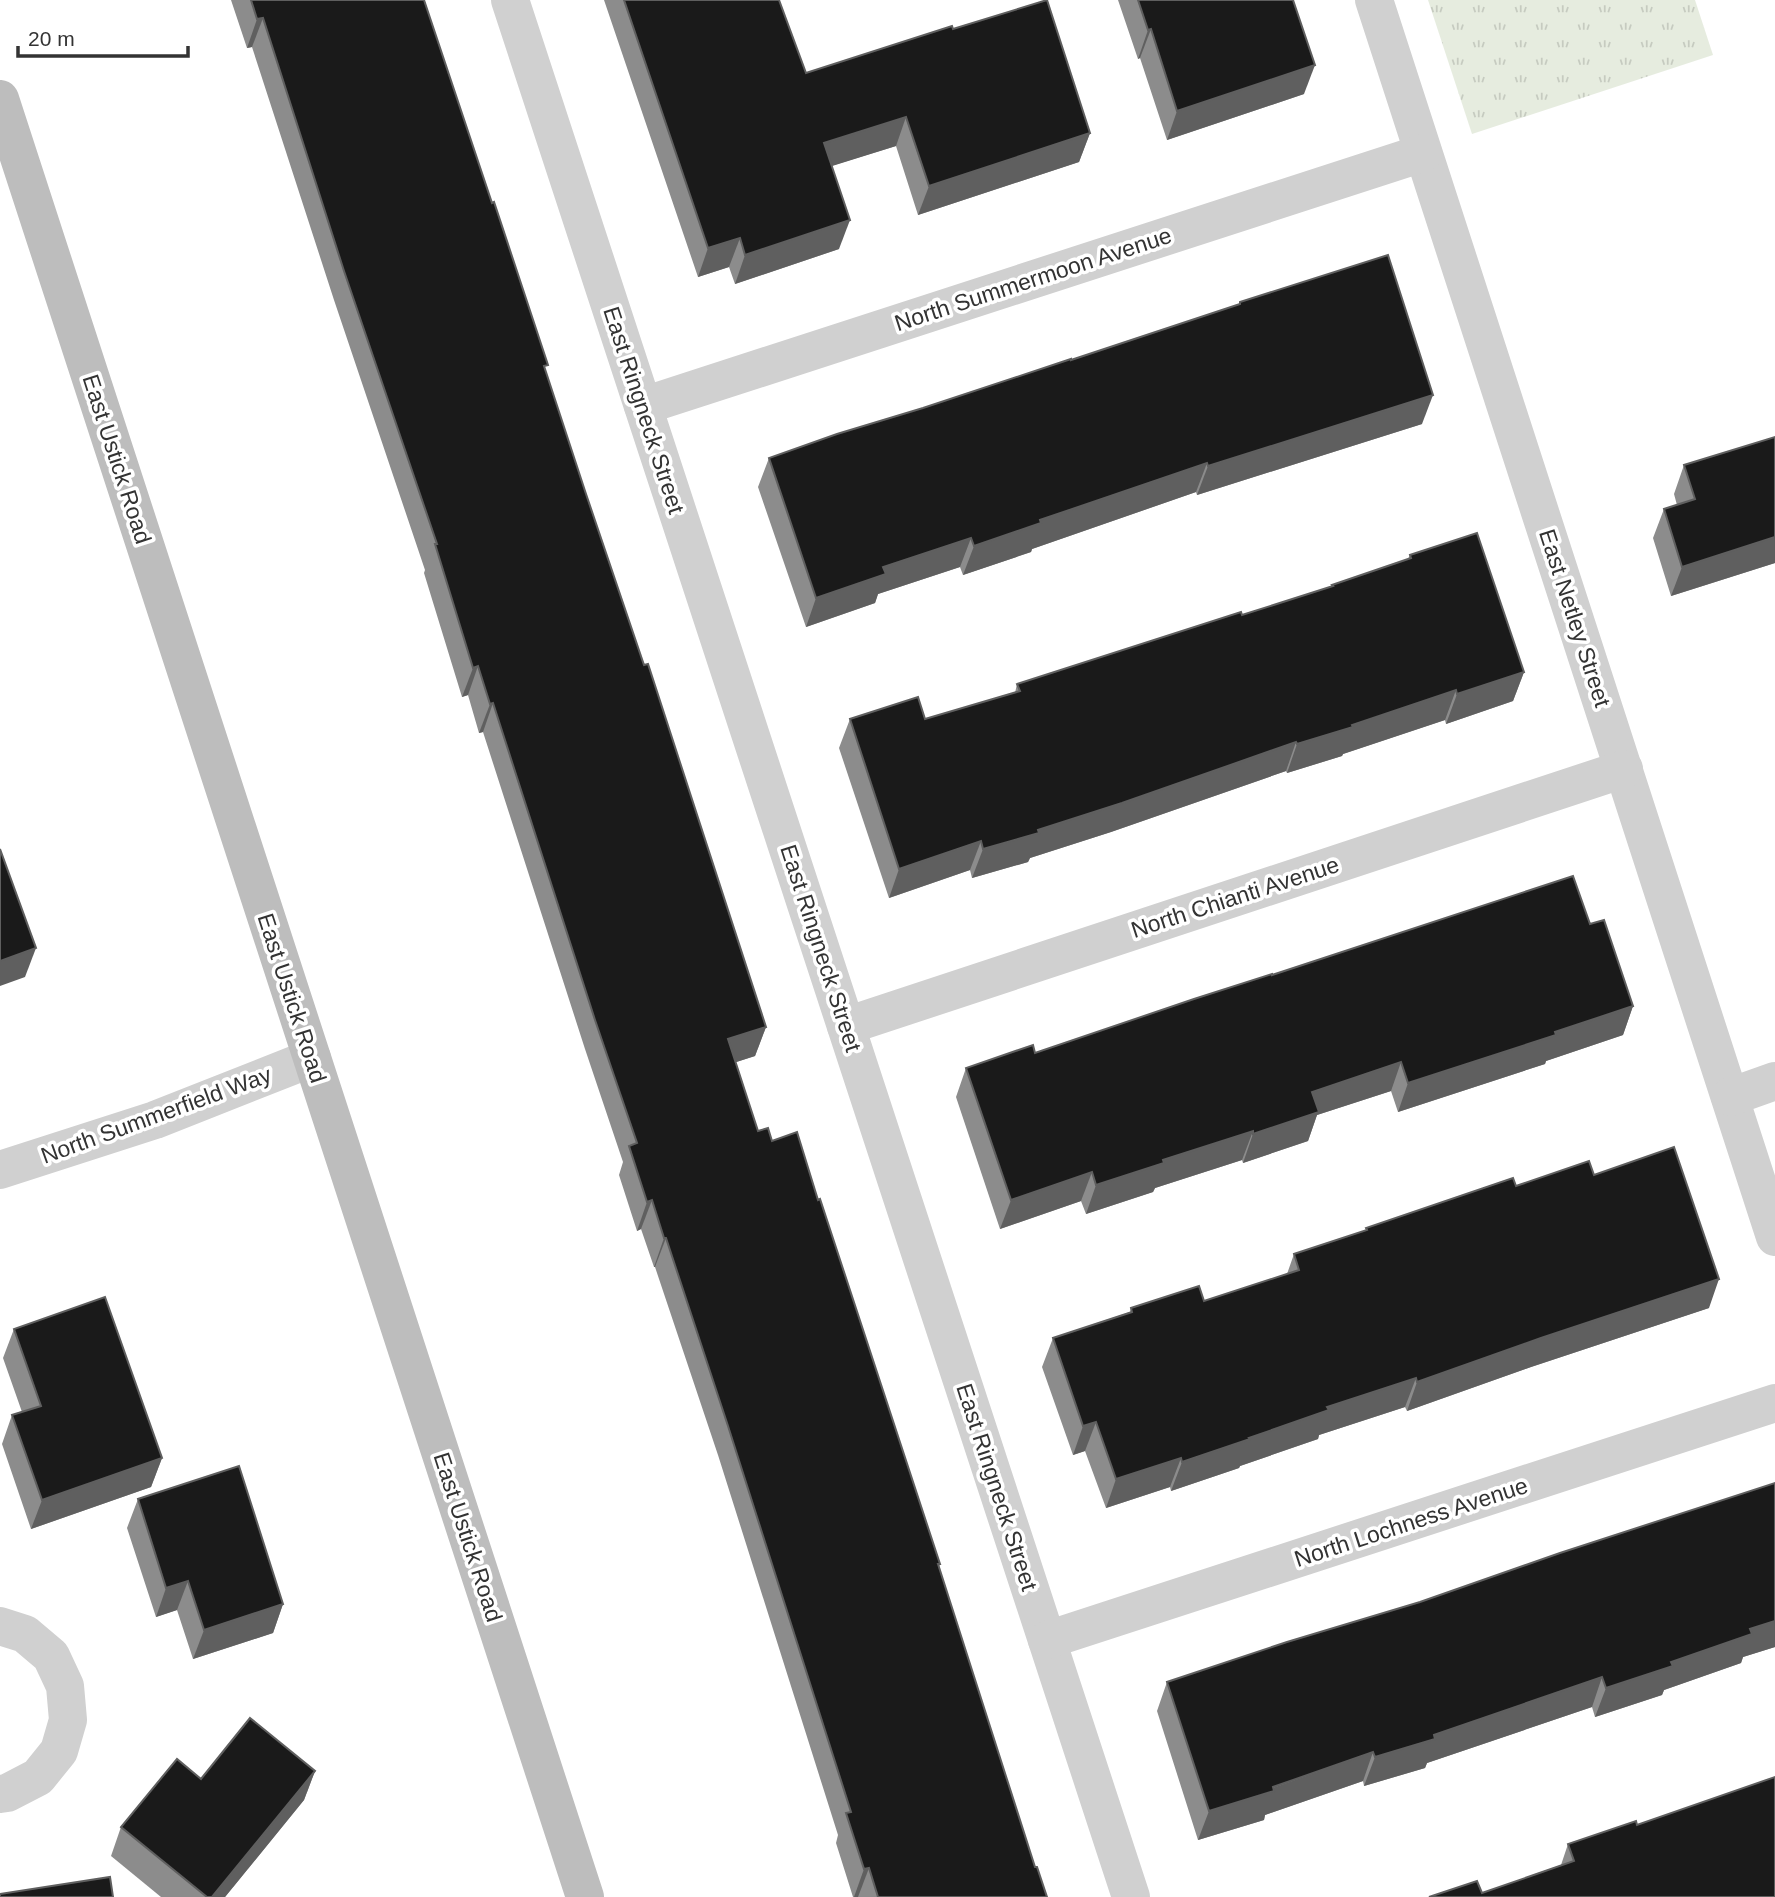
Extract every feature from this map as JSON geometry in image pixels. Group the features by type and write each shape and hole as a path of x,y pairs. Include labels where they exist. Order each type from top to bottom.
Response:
{"main road":[{"name":"East Ustick Road","path":"0,99 585,1897"}],"street":[{"name":"East Ringneck Street","path":"510,0 1131,1897"},
{"name":"East Netley Street","path":"1374,0 1775,1237"},
{"name":"North Summermoon Avenue","path":"643,406 1423,153"},
{"name":"North Chianti Avenue","path":"846,1026 1624,769"},
{"name":"North Summerfield Way","path":"0,1170 155,1120 312,1058"},
{"path":"1730,1097 1775,1081"},
{"name":"North Lochness Avenue","path":"1047,1640 1775,1403"},
{"path":"0,1626 25,1634 51,1656 65,1686 68,1720 59,1751 38,1777 0,1794"}],"green space":[{"path":"1428,0 1695,0 1713,55 1472,134"}],"building":[{"path":"251,0 424,0 548,365 544,366 586,494 644,665 648,664 766,1027 728,1039 758,1131 768,1128 772,1141 797,1132 1047,1897 878,1897 869,1868 864,1869 846,1813 851,1812 666,1238 652,1200 647,1202 629,1146 637,1143 493,703 490,704 478,666 473,668 437,544 344,271 263,18 257,19"},
{"path":"624,0 779,0 806,73 952,26 953,29 1047,0 1090,133 929,186 906,117 824,143 850,220 745,255 740,238 708,248"},
{"path":"1138,0 1293,0 1315,65 1177,111 1151,29 1148,30"},
{"path":"1388,255 1433,395 1208,466 1207,463 1040,520 1041,523 974,546 971,538 883,567 886,574 816,598 769,458"},
{"path":"1775,437 1775,537 1682,567 1664,509 1695,499 1684,465"},
{"path":"1477,533 1524,672 1457,694 1456,690 1352,725 1353,727 1297,744 1296,742 1038,830 1039,833 983,849 981,841 899,869 850,719 918,697 925,719 1020,691 1017,684 1241,612 1242,615 1333,586 1411,558 1410,555"},
{"path":"0,849 36,948 0,961"},
{"path":"1573,876 1590,924 1604,920 1633,1006 1555,1032 1556,1035 1408,1083 1401,1062 1312,1092 1319,1112 1163,1160 1164,1163 1096,1185 1092,1172 1011,1200 966,1068 1033,1045 1035,1053"},
{"path":"1674,1147 1719,1279 1417,1382 1416,1378 1327,1407 1329,1410 1182,1462 1181,1458 1116,1479 1096,1422 1083,1426 1053,1338 1199,1286 1204,1301 1299,1270 1294,1254 1513,1178 1516,1186 1589,1161 1594,1175"},
{"path":"105,1297 162,1458 42,1500 12,1415 41,1406 14,1329"},
{"path":"239,1466 283,1604 204,1630 188,1581 166,1588 138,1499"},
{"path":"1775,1483 1775,1621 1750,1629 1752,1634 1671,1662 1673,1666 1606,1688 1602,1677 1434,1735 1435,1739 1375,1757 1373,1752 1273,1787 1274,1791 1209,1811 1167,1682 1420,1602"},
{"path":"250,1718 315,1771 212,1897 207,1897 121,1827 177,1759 201,1779"},
{"path":"1775,1777 1775,1897 1429,1897 1477,1881 1482,1893 1574,1861 1568,1844 1636,1821 1637,1825"},
{"path":"110,1877 113,1897 0,1897 0,1894"}]}
